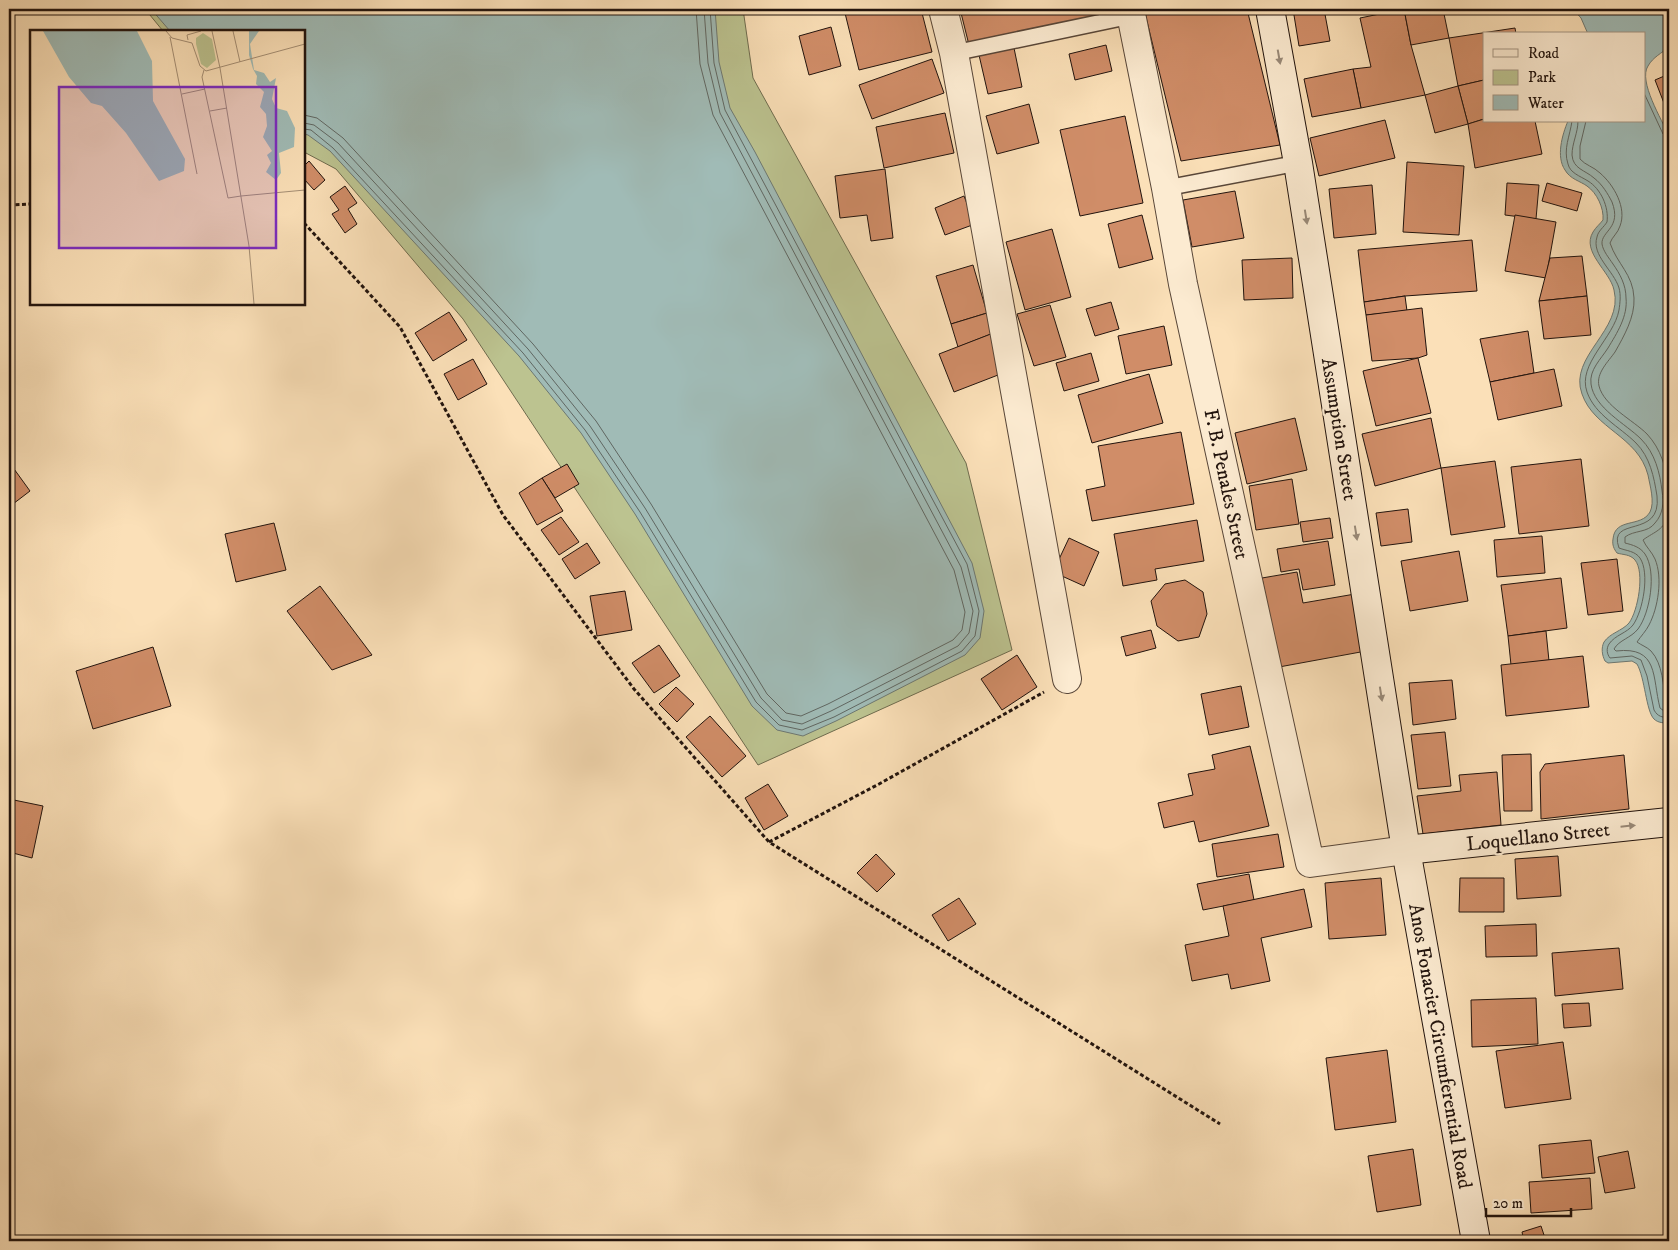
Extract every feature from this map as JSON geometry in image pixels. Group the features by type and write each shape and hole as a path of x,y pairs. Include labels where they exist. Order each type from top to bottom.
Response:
{"street":[{"path":"943,9 954,53 1066,679"},
{"name":"Assumption Street","path":"1270,9 1298,163 1406,850"},
{"name":"F. B. Penales Street","path":"1130,12 1166,188 1183,284 1310,863 1406,850"},
{"name":"Loquellano Street","path":"1406,850 1669,822"},
{"name":"Anos Fonacier Circumferential Road","path":"1406,850 1476,1241"}],"lane":[{"path":"954,53 1130,12"},
{"path":"1166,188 1298,163"}],"path":[{"path":"9,205 30,204"},
{"path":"305,224 400,327 503,515 634,688 769,842 1220,1124"},
{"path":"769,842 888,779 1066,679"}],"green space":[{"path":"145,9 743,9 753,78 966,463 1012,650 758,765 463,319 336,169 305,153 305,30 162,30"}],"water":[{"path":"151,9 715,9 719,62 730,108 972,563 984,611 980,638 965,655 803,736 777,730 752,706 635,514 581,433 519,356 330,151 305,134 305,30 169,30"},
{"path":"1573,9 1668,9 1669,47 1652,60 1646,73 1646,32 1587,32 1581,18"},
{"path":"1646,81 1648,91 1669,136 1669,723 1657,721 1651,715 1637,664 1632,661 1608,663 1605,661 1602,649 1607,639 1629,623 1635,610 1639,592 1640,573 1638,566 1631,557 1617,553 1613,543 1615,532 1623,525 1646,517 1650,512 1652,499 1648,475 1643,462 1626,441 1596,416 1582,394 1580,380 1582,367 1605,330 1615,304 1614,290 1593,254 1591,247 1590,239 1593,232 1603,220 1601,206 1591,189 1572,178 1562,165 1560,152 1568,122 1646,122"}],"building":[{"path":"844,9 921,9 932,52 859,70"},
{"path":"960,9 1102,9 1103,14 969,45"},
{"path":"1144,9 1247,9 1280,145 1181,161"},
{"path":"1293,9 1324,9 1330,41 1299,46"},
{"path":"1404,9 1411,45 1425,95 1361,108 1353,69 1371,67 1360,18"},
{"path":"1404,9 1443,9 1449,38 1411,45"},
{"path":"831,27 841,66 809,75 799,36"},
{"path":"1515,28 1516,32 1489,32"},
{"path":"1483,33 1483,80 1458,86 1449,38"},
{"path":"1106,45 1112,71 1075,80 1069,54"},
{"path":"1014,48 1022,87 988,94 979,55"},
{"path":"932,59 944,93 872,119 859,85"},
{"path":"1353,69 1361,108 1312,117 1304,79"},
{"path":"1669,74 1669,116 1655,80"},
{"path":"1483,80 1483,119 1468,124 1458,86"},
{"path":"1458,86 1468,124 1435,133 1425,95"},
{"path":"1029,104 1039,143 997,154 986,116"},
{"path":"945,113 954,153 884,168 876,127"},
{"path":"1125,116 1143,203 1080,216 1060,130"},
{"path":"1483,119 1483,122 1535,122 1542,154 1475,168 1468,124"},
{"path":"1385,120 1395,158 1319,176 1310,138"},
{"path":"309,161 325,180 314,190 305,180 305,165"},
{"path":"1407,162 1464,166 1459,235 1403,232"},
{"path":"885,169 893,238 871,241 867,215 840,218 835,176"},
{"path":"1507,183 1539,185 1536,219 1505,215"},
{"path":"1547,183 1582,193 1577,211 1542,201"},
{"path":"1372,185 1376,234 1334,238 1329,189"},
{"path":"345,186 357,203 348,209 357,224 345,233 332,214 339,210 330,197"},
{"path":"1235,191 1244,238 1192,247 1183,200"},
{"path":"964,196 975,224 945,235 935,208"},
{"path":"1142,215 1153,259 1119,268 1108,224"},
{"path":"1515,215 1556,222 1546,278 1505,271"},
{"path":"1052,229 1071,297 1025,310 1006,242"},
{"path":"1472,240 1477,291 1405,296 1364,302 1358,250"},
{"path":"1582,256 1587,296 1539,301 1550,258"},
{"path":"1292,258 1293,298 1244,300 1242,260"},
{"path":"973,265 987,313 951,324 936,276"},
{"path":"1405,296 1407,311 1366,315 1364,302"},
{"path":"1587,296 1591,335 1544,339 1539,301"},
{"path":"1111,302 1119,329 1095,336 1086,309"},
{"path":"1050,305 1066,357 1034,366 1017,314"},
{"path":"1422,308 1427,355 1418,358 1372,361 1366,315"},
{"path":"449,312 467,340 433,361 415,333"},
{"path":"987,313 996,332 958,347 951,324"},
{"path":"1164,326 1172,365 1126,374 1118,336"},
{"path":"1528,331 1534,373 1490,382 1480,339"},
{"path":"996,332 1011,370 954,392 939,354"},
{"path":"1091,353 1099,381 1064,391 1056,363"},
{"path":"1418,358 1431,413 1376,426 1363,371"},
{"path":"473,359 487,384 458,400 444,374"},
{"path":"1554,369 1562,406 1498,420 1490,382"},
{"path":"1149,374 1163,423 1092,443 1078,395"},
{"path":"1295,418 1307,470 1247,484 1235,433"},
{"path":"1431,418 1441,468 1375,486 1362,434"},
{"path":"1181,432 1194,504 1092,521 1086,490 1105,486 1098,446"},
{"path":"1581,459 1589,526 1519,534 1511,467"},
{"path":"1495,461 1505,527 1451,535 1441,468"},
{"path":"9,462 30,491 9,507"},
{"path":"567,464 579,484 555,498 542,478"},
{"path":"542,478 563,511 537,525 519,493"},
{"path":"1292,479 1299,524 1256,530 1249,486"},
{"path":"1408,509 1412,542 1381,546 1376,513"},
{"path":"561,517 579,542 559,555 541,530"},
{"path":"1330,518 1333,538 1303,542 1300,522"},
{"path":"1197,520 1204,561 1155,569 1157,580 1123,586 1114,534"},
{"path":"274,523 286,570 236,582 225,534"},
{"path":"1542,536 1545,573 1497,577 1494,540"},
{"path":"1069,538 1099,552 1084,586 1053,572"},
{"path":"1328,541 1335,585 1303,590 1299,569 1281,572 1277,549"},
{"path":"587,543 600,563 575,579 562,559"},
{"path":"1459,551 1468,601 1410,611 1401,561"},
{"path":"1617,559 1623,611 1588,615 1581,563"},
{"path":"1297,572 1303,603 1355,594 1366,651 1279,667 1262,578"},
{"path":"1561,578 1567,628 1508,636 1501,585"},
{"path":"1185,580 1203,592 1207,614 1199,637 1178,641 1157,626 1151,601 1165,584"},
{"path":"320,586 372,655 332,670 287,611"},
{"path":"625,591 632,630 597,636 590,596"},
{"path":"1151,630 1156,648 1126,656 1121,637"},
{"path":"1546,631 1549,661 1511,665 1508,636"},
{"path":"659,645 680,676 654,693 632,663"},
{"path":"153,647 171,706 93,729 76,671"},
{"path":"1017,655 1037,687 1002,710 981,679"},
{"path":"1583,656 1589,707 1506,716 1501,665"},
{"path":"1452,680 1456,719 1413,725 1409,683"},
{"path":"1241,686 1249,727 1209,735 1201,694"},
{"path":"676,687 694,704 677,722 659,704"},
{"path":"710,716 746,756 722,777 686,737"},
{"path":"1445,732 1451,786 1418,789 1411,735"},
{"path":"1250,746 1269,826 1199,842 1194,821 1164,828 1158,803 1193,795 1188,774 1215,769 1212,755"},
{"path":"1531,754 1532,811 1504,811 1502,755"},
{"path":"1624,755 1629,809 1541,819 1540,772 1545,764"},
{"path":"1497,772 1501,825 1423,834 1417,796 1461,791 1459,775"},
{"path":"768,784 788,816 764,830 745,798"},
{"path":"9,799 43,806 32,858 9,852"},
{"path":"1278,834 1284,867 1217,877 1212,844"},
{"path":"876,854 895,874 877,892 857,873"},
{"path":"1558,856 1561,896 1517,899 1515,859"},
{"path":"1249,874 1254,900 1203,910 1197,884"},
{"path":"1381,878 1386,935 1329,939 1325,883"},
{"path":"1460,878 1504,878 1504,912 1459,912"},
{"path":"1304,889 1312,927 1261,938 1270,981 1231,989 1228,974 1192,981 1185,945 1229,936 1223,906"},
{"path":"959,898 976,924 948,941 932,915"},
{"path":"1536,924 1537,956 1486,957 1485,926"},
{"path":"1619,948 1623,989 1555,996 1552,953"},
{"path":"1536,998 1538,1044 1472,1047 1471,1000"},
{"path":"1589,1003 1591,1026 1564,1028 1562,1004"},
{"path":"1563,1042 1571,1099 1505,1108 1496,1051"},
{"path":"1387,1050 1396,1122 1335,1130 1326,1058"},
{"path":"1591,1140 1595,1173 1542,1178 1539,1145"},
{"path":"1413,1149 1421,1205 1377,1212 1368,1156"},
{"path":"1628,1151 1635,1188 1605,1193 1598,1157"},
{"path":"1590,1178 1592,1209 1531,1213 1529,1182"},
{"path":"1541,1226 1546,1241 1524,1241 1522,1232"}]}
